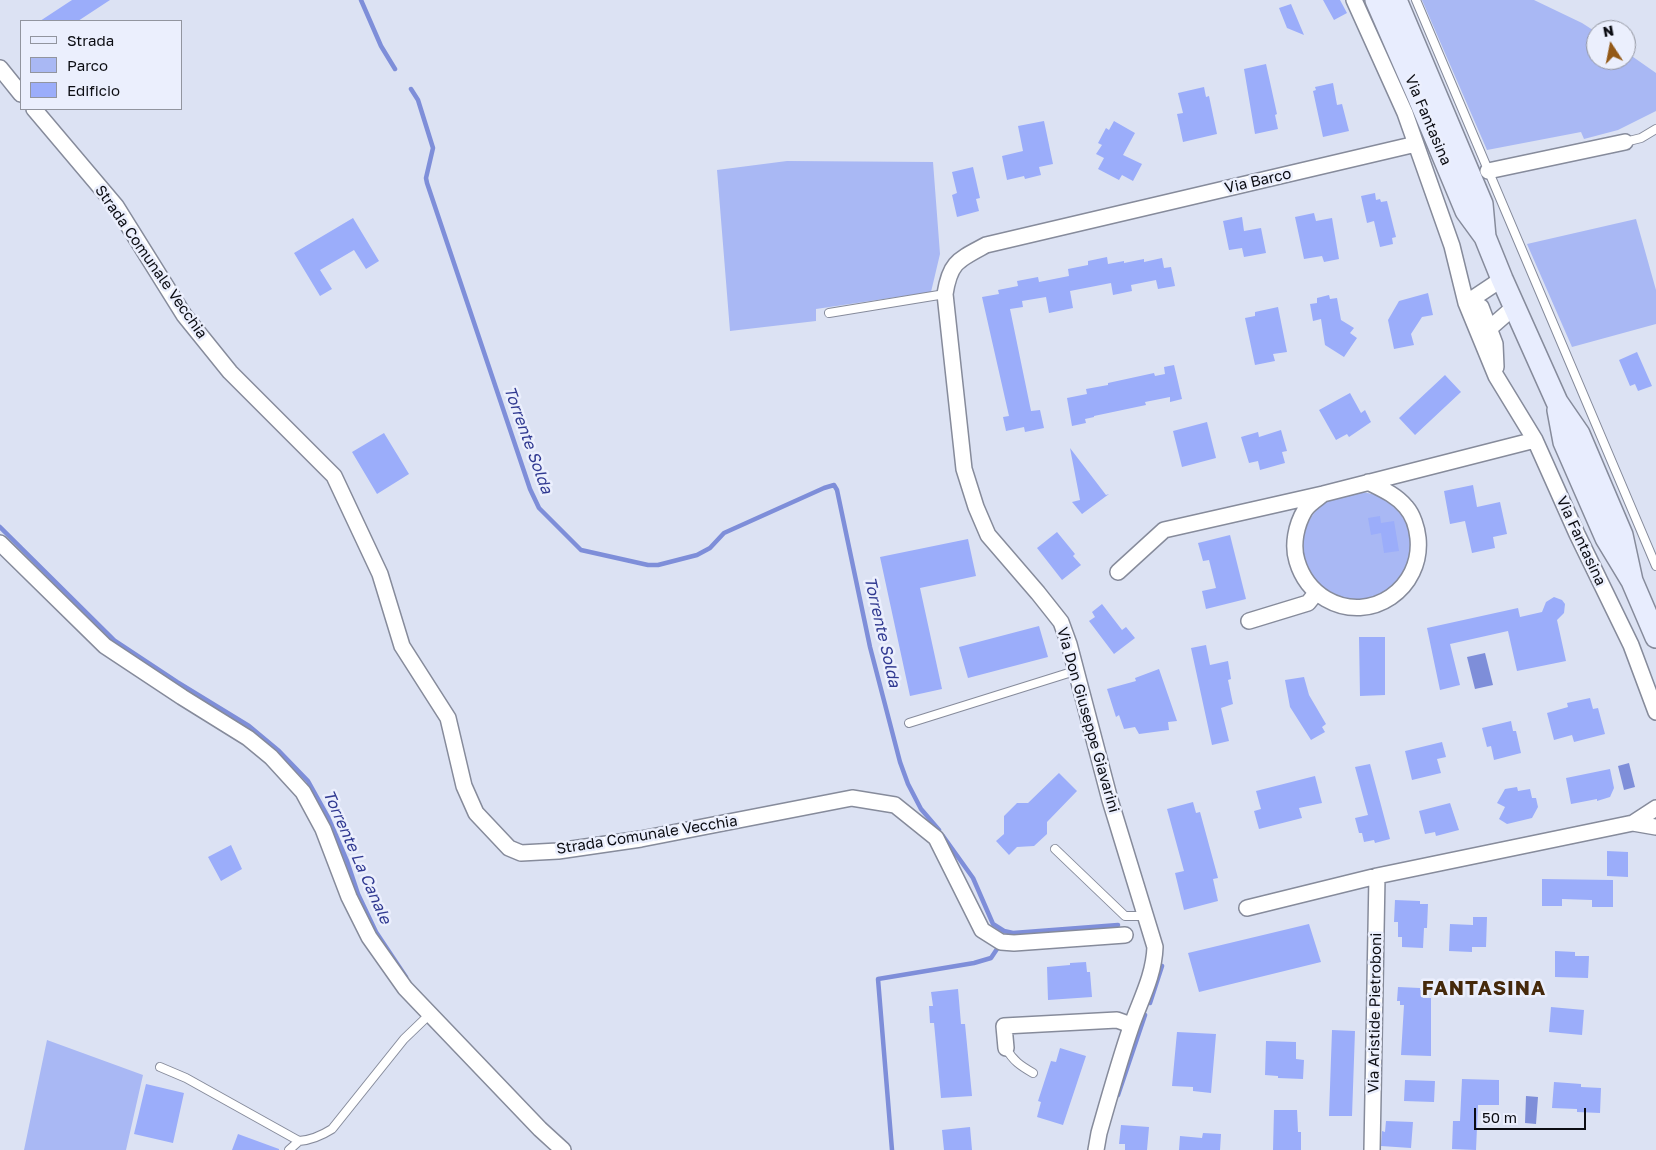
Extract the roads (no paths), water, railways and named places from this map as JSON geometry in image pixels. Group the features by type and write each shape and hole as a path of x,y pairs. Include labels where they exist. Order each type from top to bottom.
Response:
{"street":[{"path":"1354,0 1405,113 1452,246 1466,303 1502,279"},
{"name":"Via Fantasina","path":"1376,0 1466,212 1485,237 1557,402 1579,434 1622,535 1632,581 1656,637"},
{"name":"Via Fantasina","path":"1396,0 1482,204 1485,237"},
{"path":"0,68 20,93"},
{"name":"Strada Comunale Vecchia","path":"35,110 116,206 184,314 230,372 334,476 380,574 402,646 448,718 464,786 476,813 508,848 521,853 640,839 852,798 895,805 936,838 982,930 1001,942 1014,943 1125,935"},
{"path":"1488,171 1626,142"},
{"name":"Via Barco","path":"948,276 958,260 986,245 1416,144"},
{"name":"Via Don Giuseppe Giavarini","path":"948,276 945,294 964,469 988,535 1061,622 1069,644 1110,800 1155,947 1155,959 1141,1004 1132,1025 1099,1133 1096,1150"},
{"name":"Via Fantasina","path":"1466,303 1482,308 1495,344 1496,376"},
{"name":"Via Fantasina","path":"1466,303 1496,376 1535,440 1631,645 1656,712"},
{"path":"1490,328 1514,307"},
{"path":"1118,572 1164,530 1323,494 1535,440"},
{"path":"1323,494 1306,509 1296,530 1295,553 1301,575 1316,593 1335,604 1358,608 1380,604 1400,591 1413,573 1420,551 1417,528 1407,508 1390,492 1368,482"},
{"path":"0,543 105,646 248,738 271,757 303,792 323,829 348,897 369,937 405,988 540,1129 563,1150"},
{"path":"1249,621 1308,603 1316,593"},
{"path":"1247,908 1377,876 1634,822 1656,808"},
{"path":"1634,822 1656,827"},
{"name":"Via Aristide Pietroboni","path":"1372,1150 1377,876"},
{"path":"1006,1048 1004,1026 1118,1020 1132,1025"}],"lane":[{"path":"1416,0 1656,566"},
{"path":"1626,142 1641,138 1656,129"},
{"path":"829,313 945,294"},
{"path":"909,723 1076,671"},
{"path":"1055,849 1125,916 1146,916"},
{"path":"289,1150 299,1141 316,1138 332,1129 404,1039 430,1014"},
{"path":"1006,1048 1020,1066 1033,1074"},
{"path":"160,1068 186,1078 299,1141"}],"waterway":[{"name":"Torrente Solda","path":"361,0 381,46 395,69"},
{"name":"Torrente Solda","path":"411,89 418,100 433,148 426,178 427,183 530,489 539,508 581,550 648,565 658,565 697,555 710,548 724,533 834,485 837,490 870,647 900,762 908,784 921,809 939,830"},
{"name":"Torrente La Canale","path":"0,527 115,641 249,726 279,751 308,781 328,817 347,861 358,894 376,932 406,977"},
{"name":"Torrente Solda","path":"943,836 973,878 993,924 1004,931 1013,933 1118,925"},
{"path":"892,1150 878,979 974,963 991,958 997,949"},
{"name":"Torrente Solda","path":"1150,1003 1162,966"},
{"name":"Torrente Solda","path":"1118,1095 1145,1015"}],"district":[{"name":"FANTASINA","path":"1484,989"}]}
